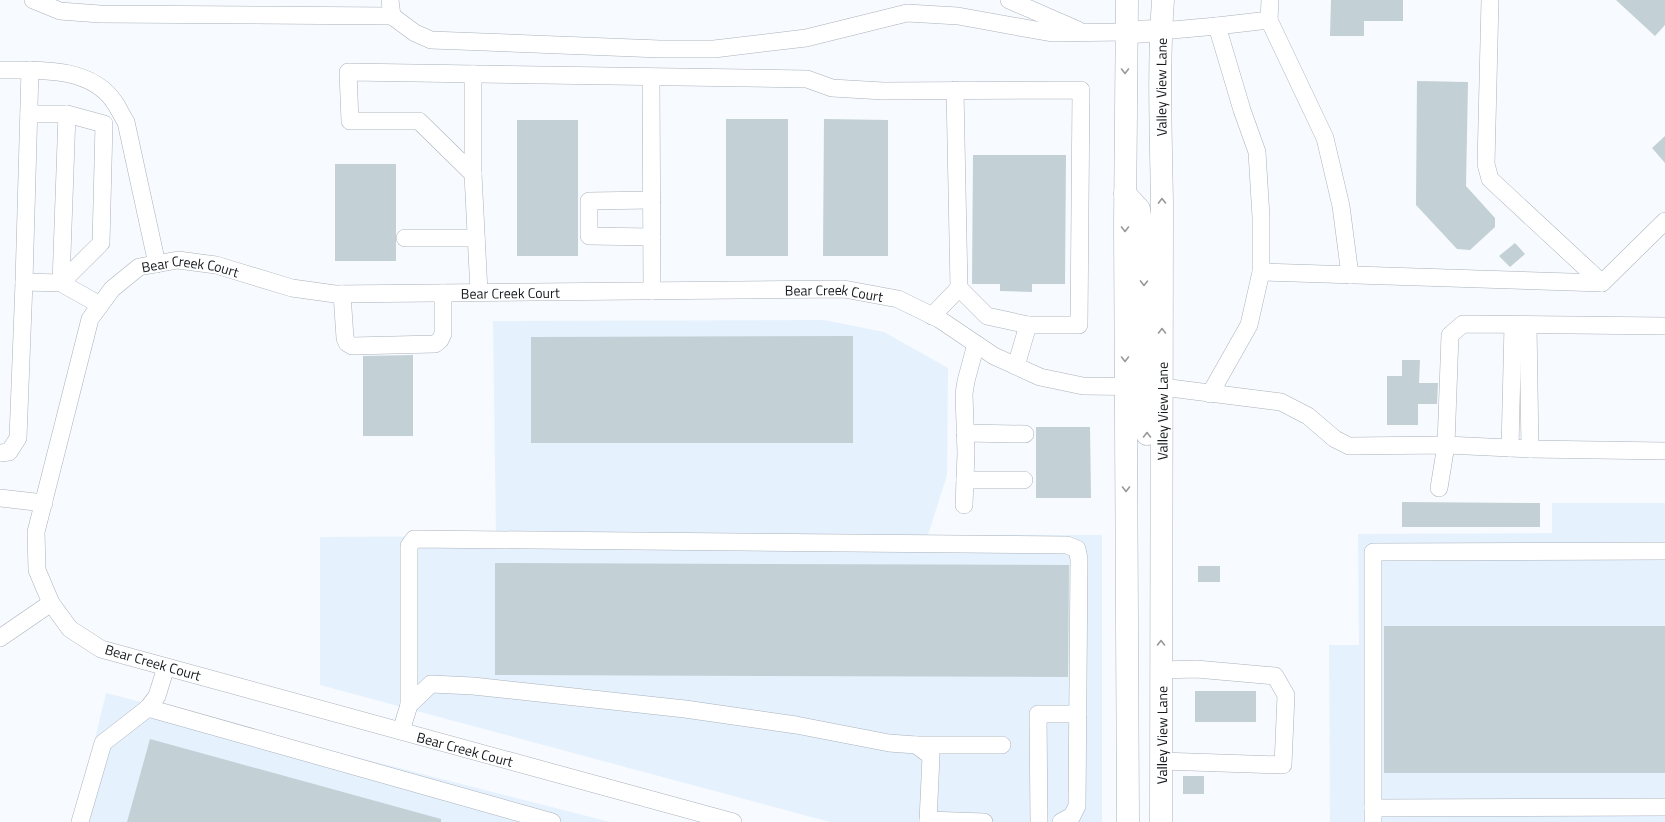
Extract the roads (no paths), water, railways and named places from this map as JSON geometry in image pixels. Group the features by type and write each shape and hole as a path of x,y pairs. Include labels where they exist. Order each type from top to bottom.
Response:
{"main road":[{"path":"1127,0 1125,194 1127,818"},
{"name":"Valley View Lane","path":"1161,822 1161,31 1163,0"},
{"path":"1126,32 1161,31"},
{"path":"1125,194 1138,209 1142,230 1144,272 1144,369 1148,380 1162,387"},
{"path":"1126,386 1142,393 1147,406 1147,541 1151,564 1161,583"}],"street":[{"path":"34,0 60,11 100,14 391,8 415,33 431,40 660,49 714,49 767,44 806,38 907,13 958,16 1052,32 1126,32"},
{"path":"1009,0 1085,33"},
{"path":"1270,0 1269,20 1325,138 1341,206 1350,275"},
{"path":"1490,0 1486,164 1490,179 1602,283"},
{"path":"1161,31 1269,20"},
{"path":"1210,394 1249,325 1261,272 1262,217 1257,152 1242,110 1217,26"},
{"path":"0,70 53,71 78,76 102,89 115,102 126,122 158,264"},
{"path":"0,453 9,452 18,438 30,70"},
{"path":"473,174 419,122 350,121 348,72 808,79 832,88 883,91 955,90 1081,90 1079,325 1028,326 987,316 959,288 955,90"},
{"path":"473,74 473,174 479,292"},
{"path":"651,77 652,291"},
{"path":"29,114 67,114 104,124 101,243 61,283"},
{"path":"61,283 67,114"},
{"path":"652,200 589,201 589,236 652,237"},
{"path":"1261,272 1602,283 1665,221"},
{"path":"405,238 476,238"},
{"name":"Bear Creek Court","path":"733,822 101,649 70,629 51,603 37,570 36,532 90,319 112,289 139,267 178,260 216,265 292,288 342,294 844,289 898,299 932,316 994,356 1040,377 1083,386 1162,387 1281,402 1308,416 1335,439 1349,446 1446,445 1530,449 1665,451"},
{"path":"24,282 61,283 100,305"},
{"path":"932,316 959,288"},
{"path":"342,294 344,338 347,343 352,346 436,344 443,334 443,293"},
{"path":"1439,488 1446,445 1450,335 1463,324 1665,326"},
{"path":"1510,448 1520,325"},
{"path":"1520,325 1530,449"},
{"path":"1016,366 1028,326"},
{"path":"964,505 964,394 976,344"},
{"path":"965,433 1025,434"},
{"path":"965,480 1024,480"},
{"path":"0,498 44,503"},
{"path":"401,731 409,705 409,546 414,539 1067,545 1076,549 1080,559 1077,806 1072,816 1061,822"},
{"path":"1665,551 1373,552 1373,815 1604,814 1665,807"},
{"path":"0,638 51,603"},
{"path":"80,822 103,743 148,708 157,696 166,667"},
{"path":"1161,670 1196,669 1275,676 1286,694 1283,765 1161,761"},
{"path":"409,705 431,684 473,686 685,709 796,725 890,742 916,745 1002,745"},
{"path":"148,708 552,822"},
{"path":"1039,822 1038,714 1078,714"},
{"path":"916,745 931,756 928,821 984,822"}]}
